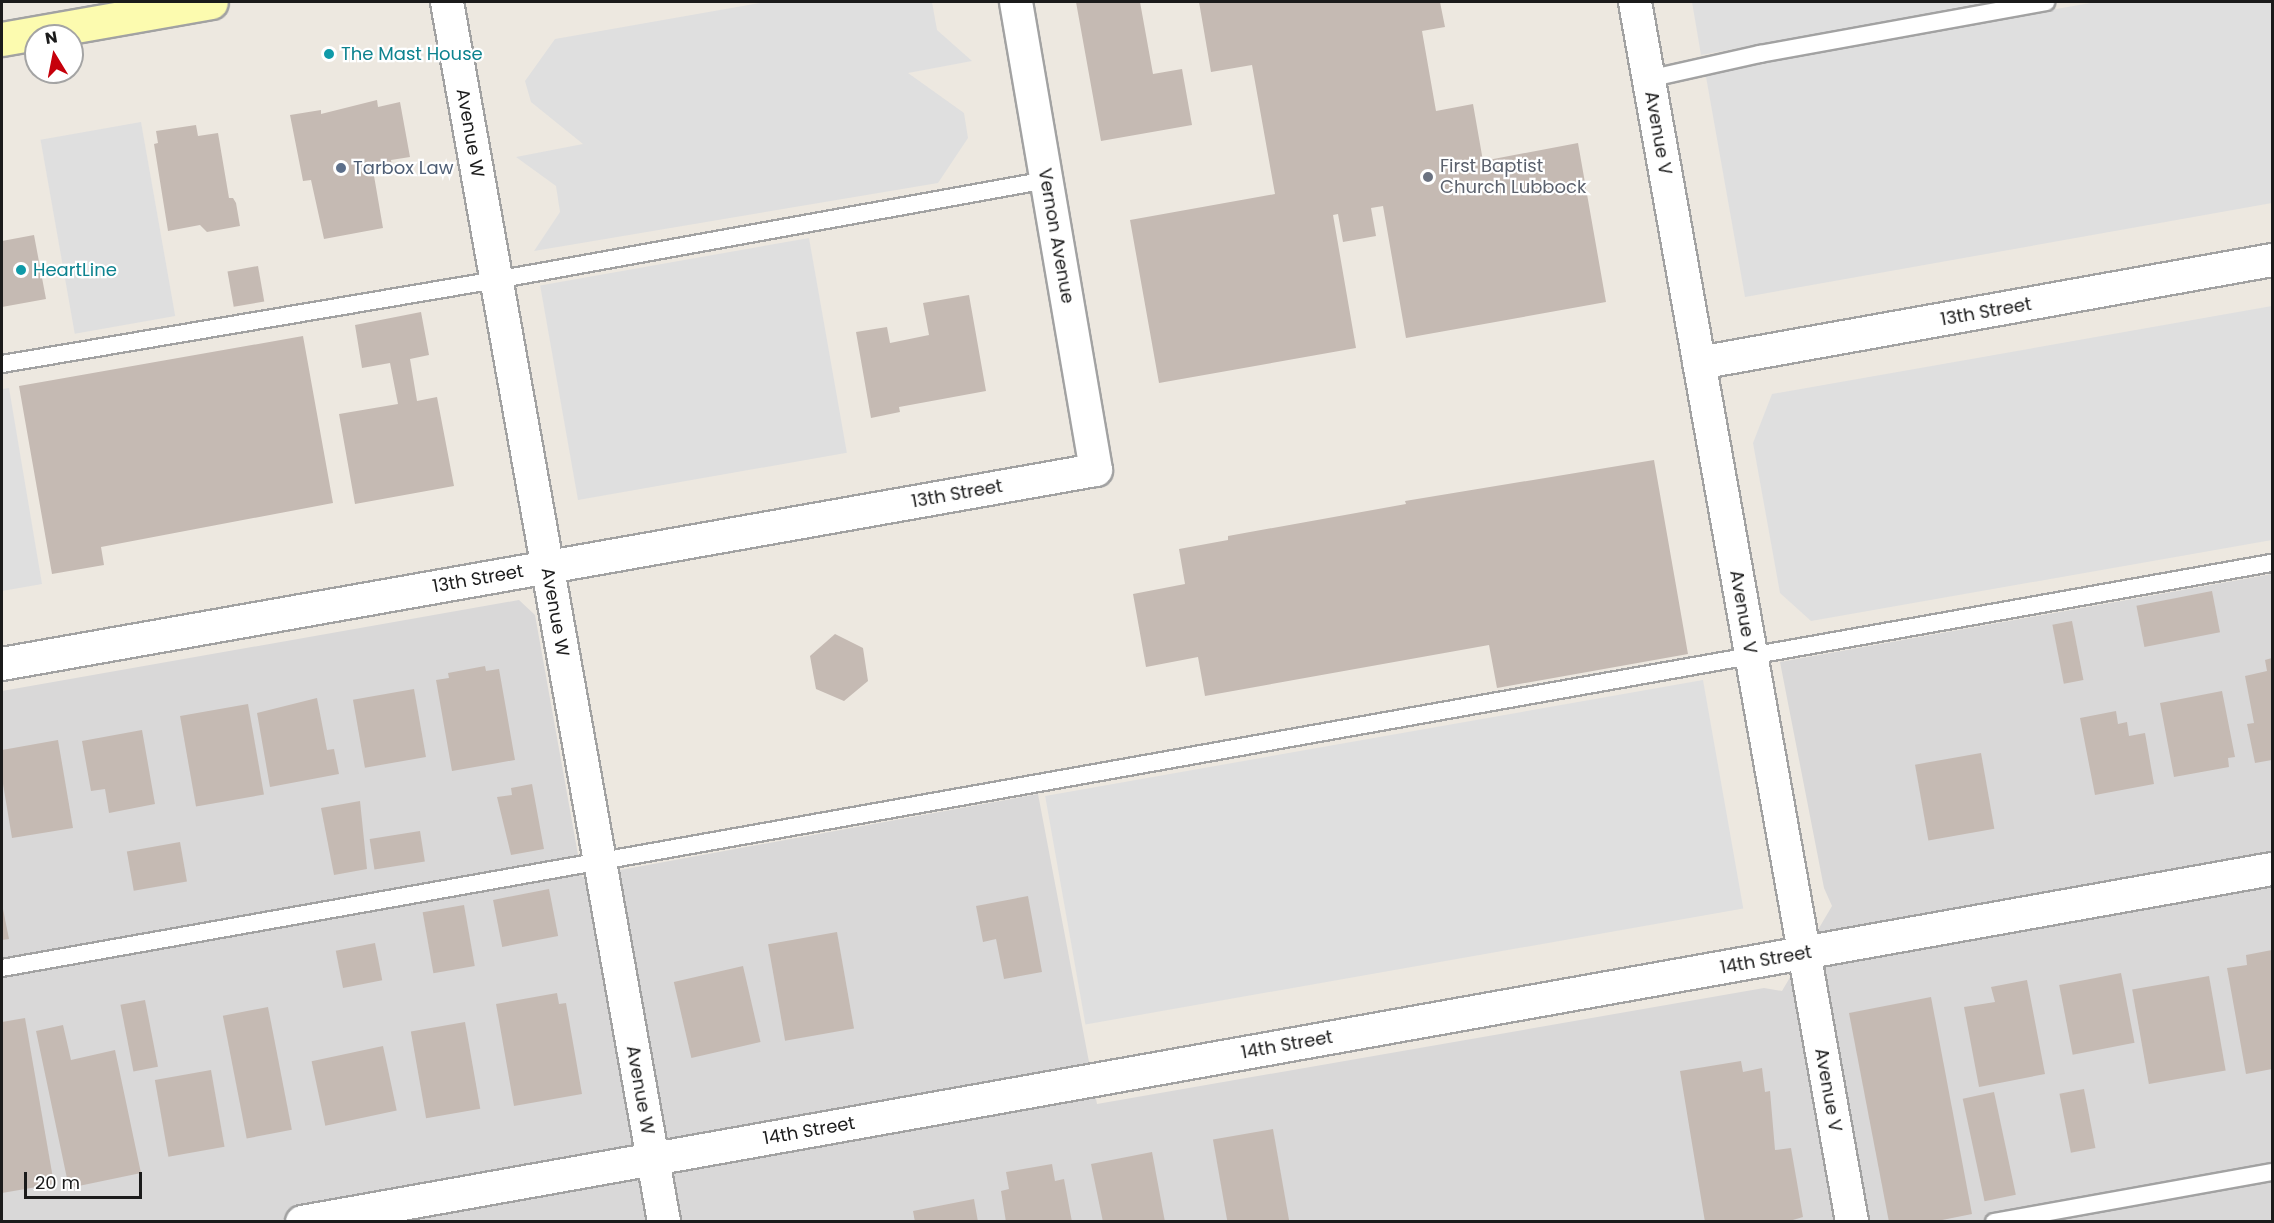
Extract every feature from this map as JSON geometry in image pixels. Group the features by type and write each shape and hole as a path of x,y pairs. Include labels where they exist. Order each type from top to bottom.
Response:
{"main road":[{"path":"2,39 211,2"}],"street":[{"name":"Avenue W","path":"447,2 664,1221"},
{"name":"Vernon Avenue","path":"1017,2 1096,470"},
{"name":"Avenue V","path":"1635,2 1852,1221"},
{"name":"13th Street","path":"1699,363 2272,260"},
{"name":"13th Street","path":"2,664 1096,470"},
{"name":"14th Street","path":"302,1221 2272,869"}],"lane":[{"path":"1648,79 1750,56 2046,2"},
{"path":"2,364 496,280 1047,180"},
{"path":"2,968 2272,563"},
{"path":"1994,1221 2272,1172"}],"shaded area":[{"path":"765,2 932,2 937,30 972,61 908,73 964,113 968,138 938,183 534,251 560,212 556,186 516,157 583,144 531,102 525,81 555,39"},
{"path":"1692,2 1994,2 1701,55"},
{"path":"2096,2 2272,2 2272,203 1745,297 1705,71"},
{"path":"141,122 175,316 75,334 41,140"},
{"path":"809,238 847,453 578,500 540,285"},
{"path":"2272,306 2272,540 1811,621 1780,593 1753,443 1772,394"},
{"path":"9,388 42,584 2,591 2,389"},
{"path":"2272,574 2272,1221 2,1222 2,691 519,600 535,615 582,877 1038,794 1097,1104 1764,988 1782,991 1832,906 1824,888 1780,662"},
{"path":"1703,680 1743,908 1085,1024 1045,796"}],"building":[{"path":"1076,2 1140,2 1153,74 1182,69 1192,125 1101,141"},
{"name":"First Baptist Church Lubbock","path":"1199,2 1440,2 1445,27 1422,31 1436,111 1473,104 1483,161 1578,143 1606,302 1406,338 1383,206 1371,208 1376,236 1343,242 1338,214 1333,215 1356,348 1159,383 1130,220 1275,194 1252,65 1211,72"},
{"name":"Tarbox Law","path":"377,100 378,107 400,102 410,157 391,160 392,166 373,170 383,228 324,239 311,180 303,181 290,115 321,110 321,114"},
{"path":"196,125 198,136 218,133 229,198 233,198 236,203 240,226 207,232 200,225 168,231 154,144 158,143 156,131"},
{"name":"HeartLine","path":"34,235 46,299 2,307 2,241"},
{"path":"258,266 264,301 234,307 227,271"},
{"path":"969,295 986,391 899,407 900,412 871,418 856,332 887,327 890,343 929,335 923,303"},
{"path":"421,312 429,355 410,359 417,401 437,397 454,486 355,504 339,414 398,404 390,363 362,368 355,325"},
{"path":"303,336 333,503 101,547 104,565 52,574 19,386"},
{"path":"1654,460 1688,654 1497,688 1489,645 1205,696 1198,657 1146,667 1133,594 1185,584 1179,549 1228,540 1228,536 1406,504 1405,501"},
{"path":"2212,591 2220,632 2144,647 2136,606"},
{"path":"2072,621 2083,680 2064,684 2052,625"},
{"path":"835,634 863,648 868,681 844,701 816,689 810,656"},
{"path":"2272,658 2272,760 2255,763 2247,724 2254,723 2245,676 2267,671 2265,660"},
{"path":"485,666 486,671 499,669 515,760 452,771 436,680 449,678 448,673"},
{"path":"414,689 426,757 365,768 353,700"},
{"path":"2222,691 2235,757 2228,758 2229,767 2174,777 2160,703"},
{"path":"317,698 327,750 334,749 339,774 270,787 257,713"},
{"path":"248,704 264,795 196,807 180,716"},
{"path":"2116,711 2118,724 2127,722 2129,736 2145,733 2154,784 2095,795 2080,718"},
{"path":"142,730 155,804 109,813 105,789 91,791 82,741"},
{"path":"58,740 73,828 12,838 2,778 2,750"},
{"path":"1981,753 1994,829 1928,840 1915,765"},
{"path":"532,784 544,849 511,855 497,797 512,795 511,788"},
{"path":"360,801 367,869 334,875 321,808"},
{"path":"420,831 425,862 374,870 370,839"},
{"path":"180,842 187,881 134,891 127,851"},
{"path":"549,889 558,936 502,947 493,900"},
{"path":"1028,896 1042,972 1004,979 996,939 983,942 976,906"},
{"path":"2,904 9,939 2,940"},
{"path":"464,905 475,966 433,973 423,912"},
{"path":"837,932 854,1029 785,1041 768,944"},
{"path":"375,943 382,980 343,988 336,951"},
{"path":"2272,950 2272,1069 2246,1074 2227,968 2247,965 2246,955"},
{"path":"743,966 761,1042 691,1058 674,982"},
{"path":"2121,973 2135,1043 2073,1055 2059,985"},
{"path":"2209,976 2226,1071 2149,1084 2132,990"},
{"path":"2027,980 2045,1074 1979,1087 1964,1007 1995,1002 1991,987"},
{"path":"557,993 559,1004 566,1003 582,1094 514,1106 496,1004"},
{"path":"1931,997 1972,1214 1932,1222 1889,1222 1849,1013"},
{"path":"145,1000 158,1067 133,1072 120,1005"},
{"path":"268,1007 292,1130 247,1138 223,1016"},
{"path":"25,1018 54,1184 2,1193 2,1022"},
{"path":"465,1022 480,1109 426,1118 411,1032"},
{"path":"63,1025 71,1060 115,1050 141,1173 69,1188 36,1031"},
{"path":"383,1046 397,1111 325,1126 312,1061"},
{"path":"1741,1061 1743,1072 1762,1068 1765,1092 1770,1091 1775,1150 1791,1148 1803,1217 1786,1222 1705,1222 1680,1071"},
{"path":"211,1070 225,1147 168,1157 155,1080"},
{"path":"2084,1089 2095,1148 2071,1153 2059,1094"},
{"path":"1994,1092 2016,1195 1985,1201 1963,1099"},
{"path":"1273,1129 1289,1222 1227,1222 1213,1140"},
{"path":"1152,1152 1165,1222 1103,1222 1091,1164"},
{"path":"1052,1164 1055,1181 1064,1179 1072,1222 1006,1222 1001,1191 1009,1189 1006,1172"},
{"path":"974,1199 978,1222 915,1222 913,1211"}],"place":[{"name":"The Mast House","path":"329,54"},
{"name":"Tarbox Law","path":"341,168"},
{"name":"First Baptist Church Lubbock","path":"1428,177"},
{"name":"HeartLine","path":"21,270"}]}
